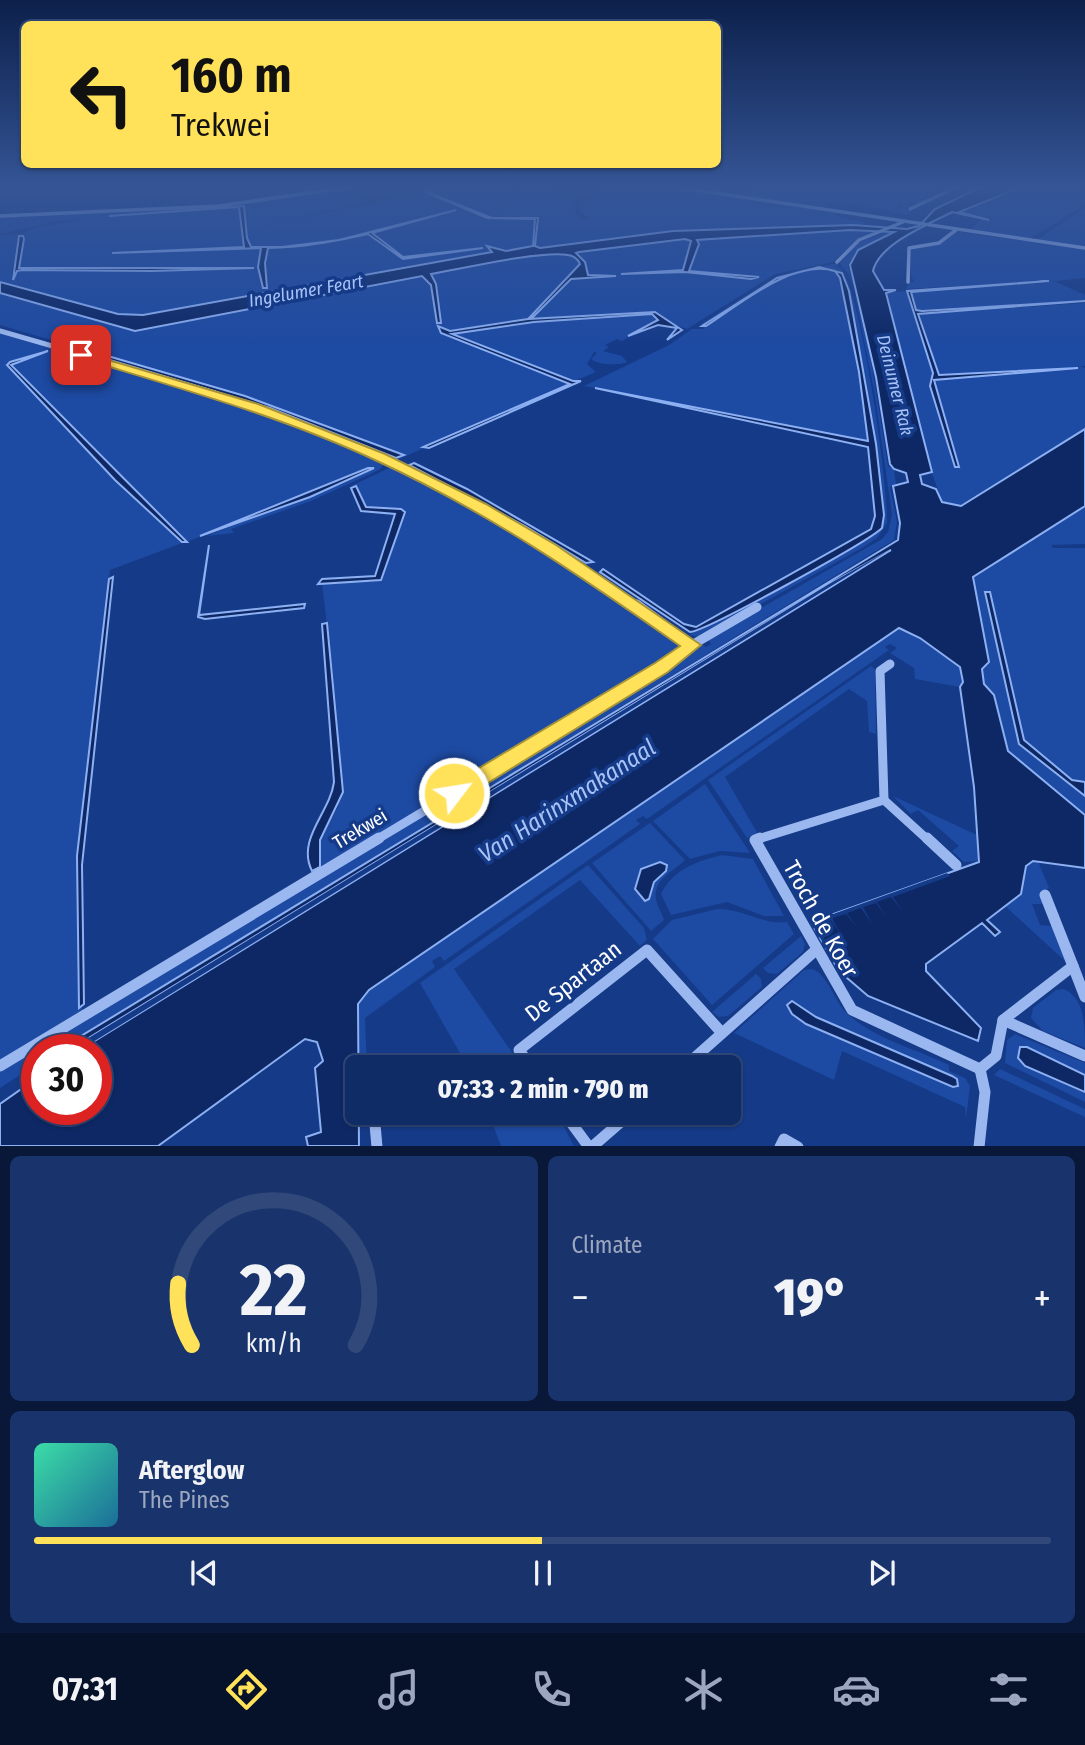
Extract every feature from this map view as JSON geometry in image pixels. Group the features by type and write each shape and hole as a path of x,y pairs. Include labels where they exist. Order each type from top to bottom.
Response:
{"street":[{"path":"837,262 836,259 853,243 860,240"},
{"path":"908,282 909,248 944,240"},
{"path":"1031,240 1085,248"},
{"path":"0,331 233,400 365,450 451,491 542,543 633,602 692,645"},
{"name":"Trekwei","path":"0,1066 662,668 692,645 757,607"},
{"path":"890,664 880,671 884,800 956,865"},
{"name":"Troch de Koer","path":"884,800 755,841 846,1004 858,1015 980,1069"},
{"path":"1045,895 1085,997"},
{"name":"De Spartaan","path":"523,1055 519,1050 647,950 722,1033"},
{"path":"697,1055 816,950"},
{"path":"979,1146 985,1091 980,1069 990,1066 997,1057 1003,1020 1073,966"},
{"path":"1003,1020 1085,1056"},
{"path":"375,1125 377,1146"},
{"path":"574,1125 590,1146 616,1125"},
{"path":"782,1143 798,1146"}],"shaded area":[{"path":"0,240 19,240 11,277 22,270 152,271 253,267 18,268 19,240 243,240 244,247 114,253 261,248 258,268 261,287 267,287 266,248 282,247 249,246 248,240 600,240 550,248 533,246 518,251 502,251 487,246 493,252 143,315 118,314 0,282"},
{"path":"673,240 691,241 683,270 623,275 685,272 751,279 758,276 689,271 699,244 697,240 856,240 833,262 775,274 687,329 670,323 655,312 528,319 450,331 438,326 441,333 570,384 397,460 309,425 88,354 88,351 78,353 0,330 85,350 0,325 0,293 135,331 419,276 430,282 437,323 441,323 436,283 431,274 540,255 568,255 576,258 580,264 530,316 533,317 571,279 616,276 588,275 587,265 576,253","holes":["94,352 245,396 402,457 396,458 270,408 91,354"]},
{"path":"877,240 856,250 848,266 854,290 849,275 838,261 855,244"},
{"path":"946,240 1021,240 1085,249 1085,278 1054,281 1085,295 1085,301 916,310 912,291 1048,281 906,289 909,282 915,282 911,277 910,249"},
{"path":"1038,240 1085,240 1085,247"},
{"path":"837,263 839,265 836,267 841,268 844,275 836,272 840,278 859,372 868,441 584,386 669,345 692,329 704,329 701,324 777,276 788,274 771,281 754,291 706,326 784,276"},
{"path":"846,278 857,314 872,391 887,523 878,537 862,548 701,637 689,635 869,539 884,515 866,381"},
{"path":"854,290 870,354 888,466 894,469 896,484 890,487 897,522 894,540 84,1034 61,1034 701,644 706,647 711,644 707,639 882,539 888,532 892,515 875,396"},
{"path":"907,291 933,373 930,386 952,461 958,467 934,380 1078,368 939,375 918,314 1085,303 1085,366 1081,366 1085,368 1085,429 961,506 942,502 927,459 885,293"},
{"path":"652,314 658,320 622,341 617,339 605,345 609,347 603,351 622,356 627,362 599,363 591,359 597,353 594,352 587,364 596,372 575,381 451,334 534,322"},
{"path":"0,332 244,406 386,462 379,470 311,501 231,529 234,533 206,536 345,483 374,468 187,542 11,365 48,352 7,364 115,480 185,542 110,570 77,856 78,999 83,1011 45,1034 21,1034 21,1048 0,1061"},
{"path":"389,468 410,473 444,488 486,512 676,636 678,646 675,653 660,666 317,872 319,840 338,807 333,674 322,584 341,580 376,582 405,514 366,507 354,486 351,486"},
{"path":"1085,506 1085,544 1051,545 1053,548 1085,548 1085,782 1072,780 1024,740 990,592 985,592 1019,744 1085,796 1085,815 1008,751 994,695 984,684 982,669 989,662 973,576"},
{"path":"899,628 920,638 960,667 963,682 960,687 915,679 914,668 890,653 897,648 890,644 885,647 889,650 647,819 643,816 636,820 640,824 444,961 440,956 432,961 435,967 365,1018 367,1055 357,1055 358,1004 369,990"},
{"path":"871,666 875,669 876,734 869,732 867,701 849,689 725,777 758,834 747,838 708,780"},
{"path":"705,784 750,853 720,851 690,859 653,821"},
{"path":"893,796 977,835 978,861 964,862 952,851 959,846 918,810 911,814"},
{"path":"650,823 685,860 665,876 658,886 656,899 664,920 651,931 592,863"},
{"path":"722,855 753,859 784,916 764,916 727,902 671,915 661,894 666,886 686,868"},
{"path":"1038,861 1049,888 1040,893 1044,904 1032,904 1040,925 1052,926 1066,962 1005,906 1021,894 1026,866"},
{"path":"588,865 644,928 647,940 640,946 580,880 454,969 514,1055 456,1055 460,1053 420,983"},
{"path":"717,909 769,921 787,922 794,934 712,1005 653,939 672,920"},
{"path":"801,936 805,944 803,952 777,974 768,973 763,968"},
{"path":"813,969 819,973 840,1005 860,1024 885,1038 949,1065 949,1071 965,1078 970,1086 966,1118 965,1107 842,1051 834,1080 734,1033 804,970","holes":["800,1006 816,1017 958,1086 952,1087 806,1024"]},
{"path":"756,974 761,979 762,987 728,1016 719,1017 712,1012"},
{"path":"1064,989 1080,1006 1085,1048 1043,1031 1031,1018 1033,1008 1056,990"},
{"path":"1015,1034 1085,1063 1085,1075 1027,1047 1025,1066 1085,1092 1085,1102 1005,1063 1007,1040"},
{"path":"21,1058 21,1074 0,1088 0,1071"},
{"path":"1000,1069 1085,1109 1085,1117 994,1075"},
{"path":"493,1125 563,1125 574,1146 501,1146"}],"water":[{"path":"18,240 24,240 19,268 254,268 152,271 22,270 17,271 13,280"},
{"path":"243,240 248,240 251,247 282,247 335,240 281,248 268,248 265,263 267,288 263,288 258,267 261,248 112,253 244,247"},
{"path":"377,240 382,240 403,257 483,248 403,259"},
{"name":"Ingelumer Feart","path":"536,240 535,246 540,248 599,240 673,240 576,253 585,262 588,275 616,276 571,279 533,317 530,317 580,264 576,258 556,254 540,255 431,274 436,284 441,323 437,323 431,285 422,276 135,331 0,293 0,282 118,314 143,315 492,252 487,246 506,251 533,246"},
{"path":"689,240 697,240 699,244 689,271 759,277 751,279 685,272 621,274 683,270"},
{"path":"877,240 900,240 884,252 873,271 884,290 896,290 886,293 932,472 920,475 922,484 936,489 942,502 961,506 1085,429 1085,506 973,577 989,662 982,669 984,684 994,695 1008,751 1085,815 1085,868 1033,861 1026,866 1021,894 987,920 1000,932 995,936 982,923 926,964 926,971 981,1028 978,1041 868,996 839,971 811,922 979,862 974,787 960,687 963,682 960,667 920,638 899,628 369,990 358,1004 358,1055 345,1055 345,1125 359,1125 359,1146 308,1146 306,1137 321,1132 315,1068 323,1061 317,1042 305,1039 158,1146 0,1146 0,1104 21,1089 21,1125 112,1125 112,1034 106,1034 891,550 829,584 95,1034 84,1034 898,540 900,523 893,486 908,482 906,473 894,469 890,464 876,377 850,265 858,250"},
{"path":"835,271 842,273 849,291 876,444 884,515 882,528 786,585 724,618 690,632 600,572 603,569 684,624 696,627 871,529 875,516 868,447 595,388 868,441 859,372 840,278"},
{"path":"799,272 768,286 702,326 777,278"},
{"path":"1049,281 911,292 916,310 922,311 1085,301 918,314 939,375 1078,368 934,380 959,467 955,467 930,386 933,373 907,291"},
{"path":"655,312 682,330 667,340 677,328 658,325 628,336 658,320 652,314 534,322 452,334 573,381 581,381 429,448 423,447 570,384 441,333 438,326 450,331 528,319"},
{"path":"48,351 11,365 187,542 182,542 115,480 7,365"},
{"path":"94,352 245,396 404,455 396,458 270,408 90,354"},
{"path":"414,463 467,489 593,562 586,563 525,526 409,465"},
{"path":"368,468 374,468 310,497 200,536"},
{"path":"356,486 366,507 401,509 405,512 381,580 318,584 322,579 375,576 395,514 361,511 351,488"},
{"path":"209,545 199,615 305,604 304,608 205,619 198,617"},
{"path":"113,577 82,865 84,1004 79,1008 77,856 109,579"},
{"path":"985,592 990,592 1024,740 1072,780 1085,782 1085,796 1019,744"},
{"path":"327,623 343,792 320,840 320,867 312,871 308,848 334,782 322,624"},
{"path":"660,862 667,865 666,871 654,882 649,899 645,901 635,889 641,869"},
{"path":"792,1001 816,1017 952,1076 957,1079 958,1086 953,1087 806,1024 792,1014 787,1005"},
{"path":"1020,1047 1027,1047 1085,1075 1085,1092 1025,1066 1018,1058"}],"pier":[{"path":"891,549 106,1034 95,1034 829,584"},
{"path":"947,873 950,876 893,897 904,913 891,897 877,902 887,918 876,903 863,907 872,924 861,908 847,913 858,929 846,914 832,918 841,935 830,919 816,924 834,957 831,957 811,922"}],"route":[{"path":"81,355 254,407 381,457 481,507 551,549 633,602 692,645 662,668 454,793"}],"water label":[{"name":"Deinumer Rak","path":"895,385"},
{"name":"Van Harinxmakanaal","path":"567,801"}]}
